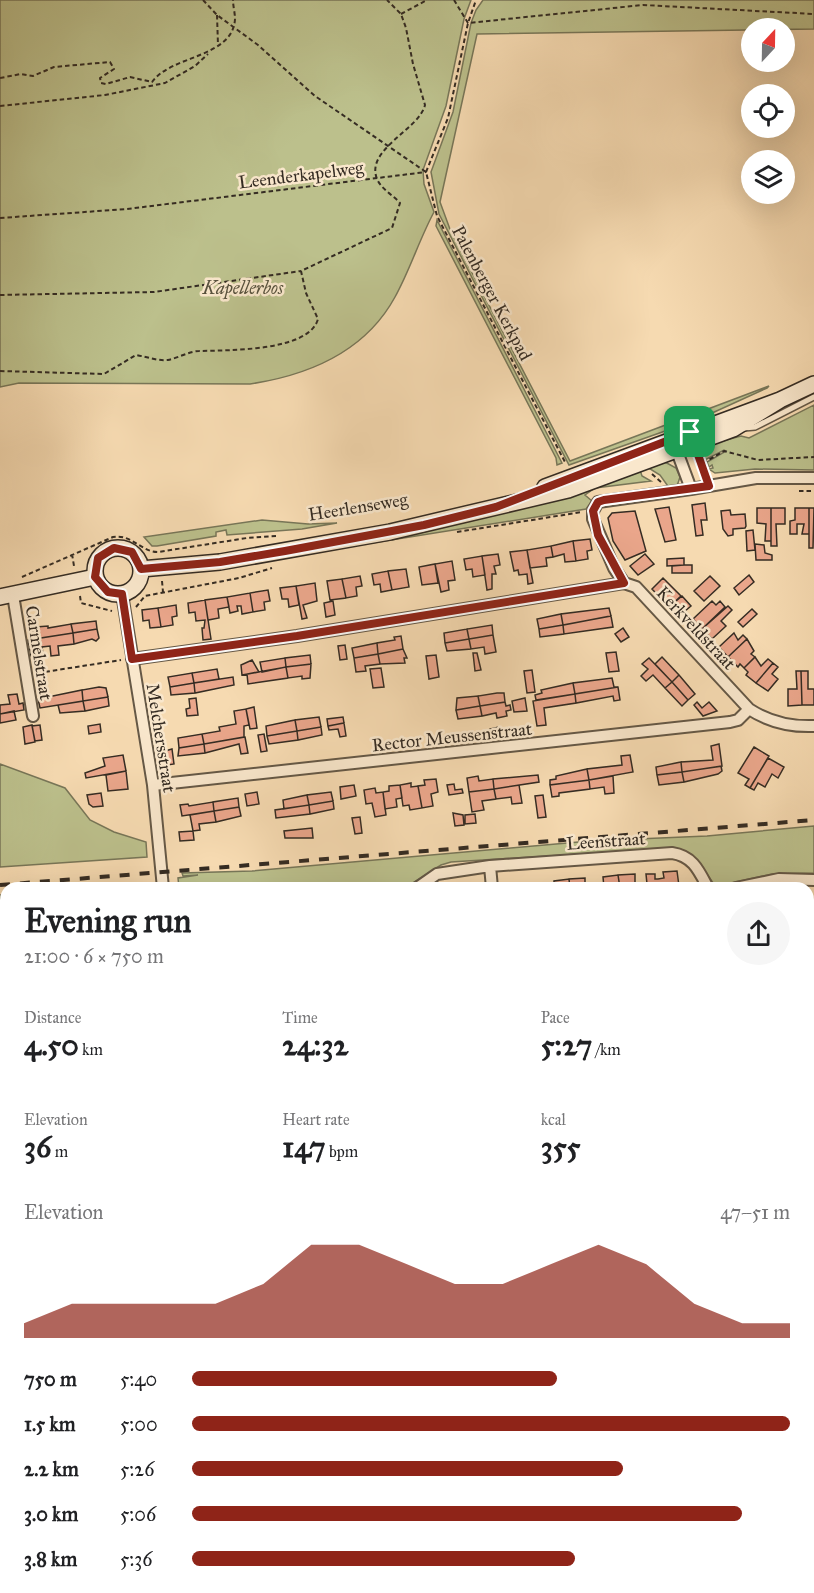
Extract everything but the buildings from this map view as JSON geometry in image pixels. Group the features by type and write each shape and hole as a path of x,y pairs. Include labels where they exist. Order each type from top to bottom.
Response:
{"main road":[{"name":"Heerlenseweg","path":"141,569 220,562 285,551 412,528 496,507 674,445 814,384"},
{"name":"Heerlenseweg","path":"674,445 695,444 733,429 780,400"},
{"path":"114,548 132,552 141,569 136,585 122,594 108,592 95,577 98,558 114,548"},
{"path":"6,596 95,577"}],"street":[{"path":"674,445 691,489 756,478 814,478"},
{"name":"Kerkveldstraat","path":"691,489 598,502 593,511 598,535 624,583 636,587 749,709 772,721 794,727 814,726"},
{"path":"132,659 297,636 624,583"},
{"name":"Melchersstraat","path":"122,594 153,785 162,882"},
{"name":"Carmelstraat","path":"6,596 26,675 33,716"},
{"name":"Rector Meussenstraat","path":"153,785 730,723 738,720 749,709"},
{"name":"Leenstraat","path":"426,882 437,874 490,866 672,853 690,859 697,866 705,882"},
{"path":"490,866 491,882"},
{"path":"765,882 779,879 814,880"}],"lane":[{"name":"Heerlenseweg","path":"733,429 755,427 814,397"}],"path":[{"path":"0,106 105,95 165,83 195,66 218,45 233,26 233,0"},
{"path":"0,295 154,292 267,278 301,270 392,228 400,203 378,180 376,170 387,146 418,120 425,105 413,64 406,28 400,14 387,0"},
{"path":"400,14 427,0"},
{"path":"454,0 468,23"},
{"path":"205,1 217,15 315,96 426,172 453,100 468,23 476,0"},
{"path":"468,23 643,5 814,14"},
{"path":"217,15 218,45"},
{"path":"0,78 21,74 33,76 54,67 110,62 114,69 103,75 101,83 106,84 130,77 149,82 166,67 209,52"},
{"name":"Leenderkapelweg","path":"0,219 127,209 378,180 426,172"},
{"name":"Palenberger Kerkpad","path":"426,172 437,216 566,464"},
{"path":"0,371 104,374 112,372 136,355 153,360 171,359 198,350 210,353 287,344 313,330 318,319 306,293 301,270"},
{"path":"695,444 709,486"},
{"path":"703,463 724,451 758,460 814,457"},
{"path":"790,491 814,491"},
{"path":"19,579 104,539 120,536 129,538 150,551 158,552 247,538 281,536"},
{"path":"125,613 135,610 145,596 163,592"},
{"path":"26,675 132,659"}],"green space":[{"name":"Kapellerbos","path":"0,0 471,0 464,19 446,106 423,170 424,184 434,212 400,287 383,316 368,333 334,358 272,380 250,384 19,383 0,387"},
{"path":"483,0 814,0 814,29 795,29 795,18 741,18 741,30 477,34 440,202 451,232 570,461 769,386 767,388 699,419 569,465 439,214 431,172 453,112 471,23"},
{"path":"437,220 562,463 557,465 556,458 436,226"},
{"path":"814,405 814,470 755,469 715,473 709,469 713,468 712,465 709,467 707,462 726,451 724,450 703,461 700,447 741,436 749,438"},
{"path":"665,462 676,468 680,477 677,486 670,489 660,475 647,467"},
{"path":"640,470 642,476 651,481 595,488 585,495 592,501 586,509 372,543 528,506"},
{"path":"262,520 308,524 337,523 302,529 227,535 226,530 216,532 216,536 157,546 152,546 144,537"},
{"path":"0,764 65,788 90,820 114,832 146,842 147,857 0,867"},
{"path":"814,826 814,873 772,874 735,882 713,882 694,857 675,848 451,862 441,865 414,882 178,882 178,878 198,875 183,876 182,873 252,871 590,841 707,836"}],"railway":[{"path":"38,882 814,820"}],"route":[{"path":"690,432 708,477 709,486 604,500 598,502 593,511 598,535 624,583 297,636 132,659 122,594 108,592 95,577 94,570 98,558 102,553 114,548 127,549 132,552 137,557 141,569 220,562 424,525 496,507 690,432"}]}
